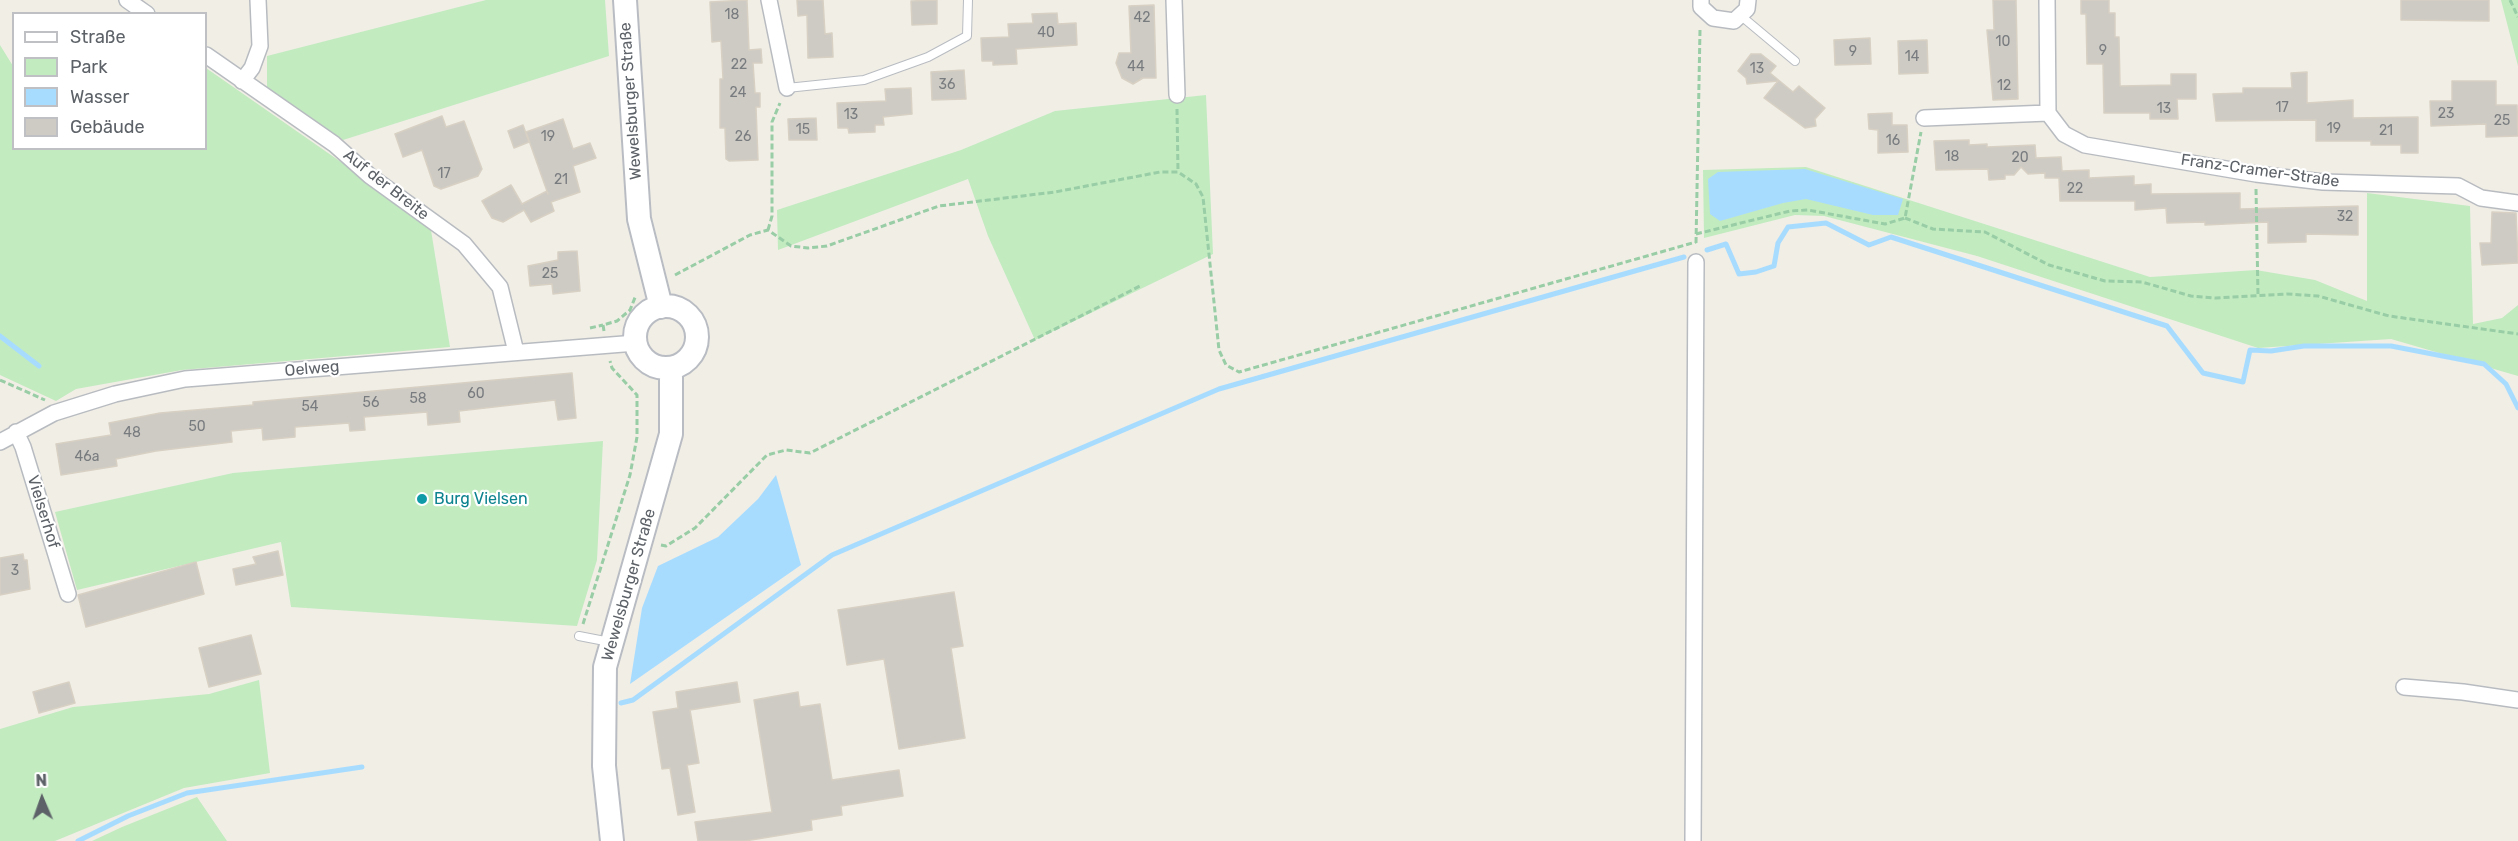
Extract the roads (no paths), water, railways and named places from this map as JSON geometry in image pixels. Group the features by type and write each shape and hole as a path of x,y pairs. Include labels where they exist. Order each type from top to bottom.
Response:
{"main road":[{"name":"Wewelsburger Straße","path":"625,0 639,219 661,307"},
{"path":"669,306 686,313 693,321 697,336 694,351 685,363 671,368 653,365 642,357 636,343 638,323 651,310 661,307 669,306"},
{"name":"Wewelsburger Straße","path":"612,841 604,766 605,667 671,434 671,368"}],"street":[{"path":"128,0 144,12"},
{"path":"242,81 252,68 260,46 258,0"},
{"path":"770,0 787,88"},
{"path":"1174,0 1177,95"},
{"path":"1701,4 1713,18 1734,21 1747,9 1748,0"},
{"path":"1924,118 2048,113 2047,0"},
{"name":"Auf der Breite","path":"207,56 334,144 370,176 464,244 500,287 516,352"},
{"name":"Franz-Cramer-Straße","path":"2048,113 2064,134 2085,145 2256,174 2323,182 2458,186 2481,198 2518,203"},
{"path":"1693,841 1696,262"},
{"name":"Oelweg","path":"0,442 54,413 115,394 185,379 636,343"},
{"name":"Vielserhof","path":"16,432 23,447 68,594"},
{"path":"2404,687 2518,700"}],"lane":[{"path":"787,88 864,80 928,57 967,36 968,0"},
{"path":"1740,15 1795,61"},
{"path":"579,636 611,642"}],"water":[{"path":"1805,169 1903,199 1898,215 1873,215 1806,199 1783,203 1720,221 1710,214 1708,179 1718,172"},
{"path":"776,475 801,565 630,684 642,608 658,566 718,537 758,499"}],"waterway":[{"path":"1707,250 1726,244 1739,274 1756,272 1774,266 1778,243 1788,227 1826,223 1869,245 1891,237 2167,326 2203,373 2243,382 2250,350 2271,351 2304,346 2391,346 2484,364 2506,384 2518,408"},
{"path":"621,703 633,700 832,555 1219,389 1684,257"},
{"path":"0,336 39,366"},
{"path":"78,841 128,816 187,793 362,767"}],"place":[{"name":"Burg Vielsen","path":"422,499"}]}
